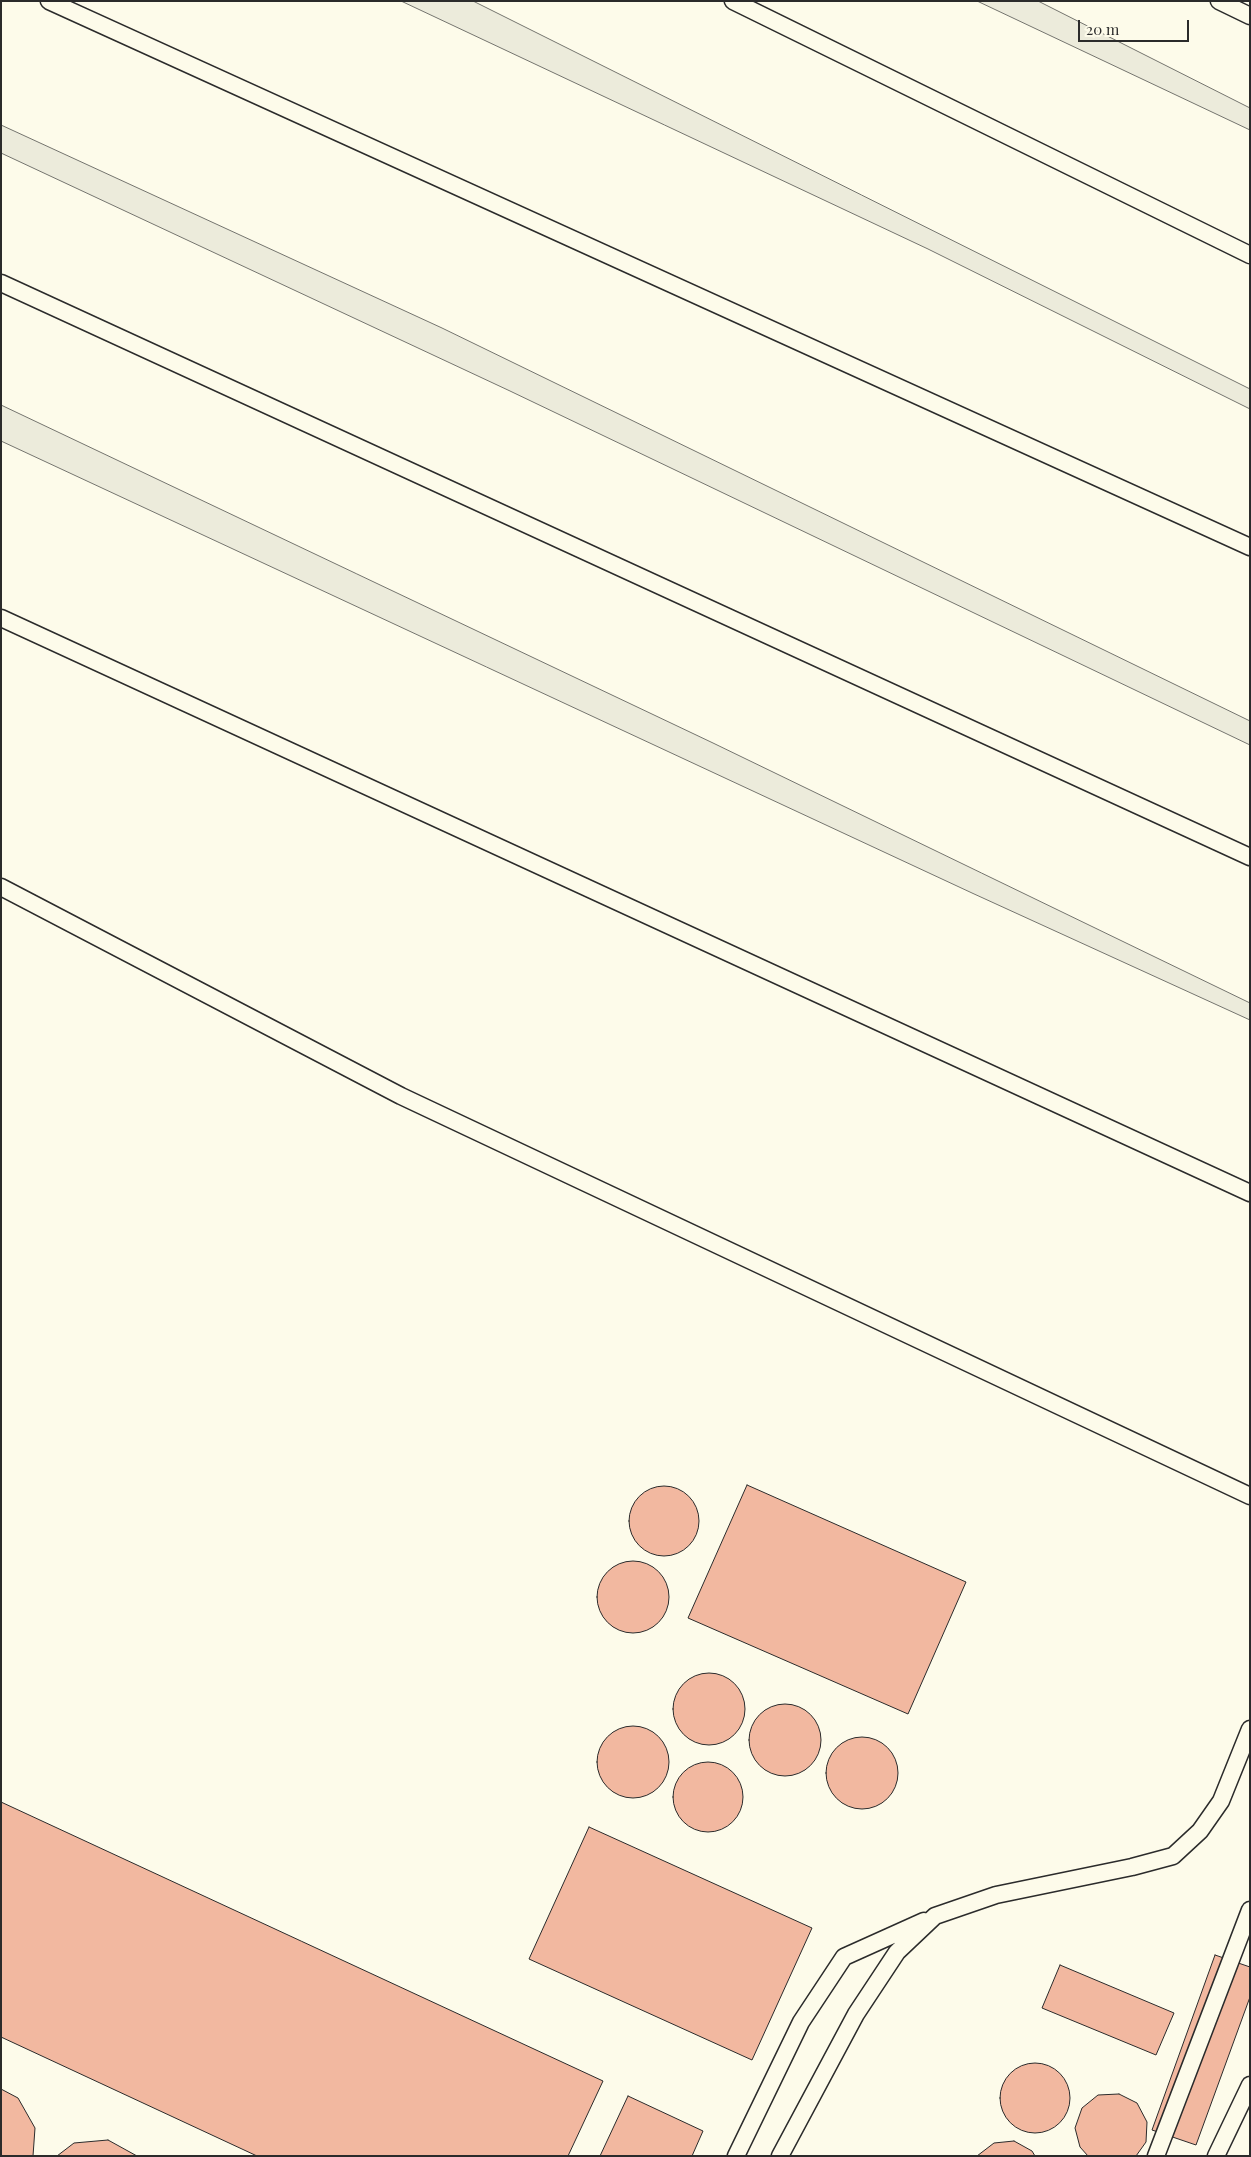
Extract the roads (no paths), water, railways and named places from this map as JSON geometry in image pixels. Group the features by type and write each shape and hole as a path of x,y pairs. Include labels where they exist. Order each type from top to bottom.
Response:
{"lane":[{"path":"49,1 1250,547"},
{"path":"733,1 1250,255"},
{"path":"1218,1 1250,16"},
{"path":"1,284 1250,857"},
{"path":"1,618 1250,1193"},
{"path":"1,887 401,1096 1250,1496"},
{"path":"736,2156 801,2022 844,1957 936,1916 996,1895 1132,1867 1173,1856 1200,1831 1221,1801 1250,1729"},
{"path":"1156,2156 1250,1910"},
{"path":"780,2156 856,2014 897,1952 936,1916"},
{"path":"1216,2156 1250,2085"}]}
